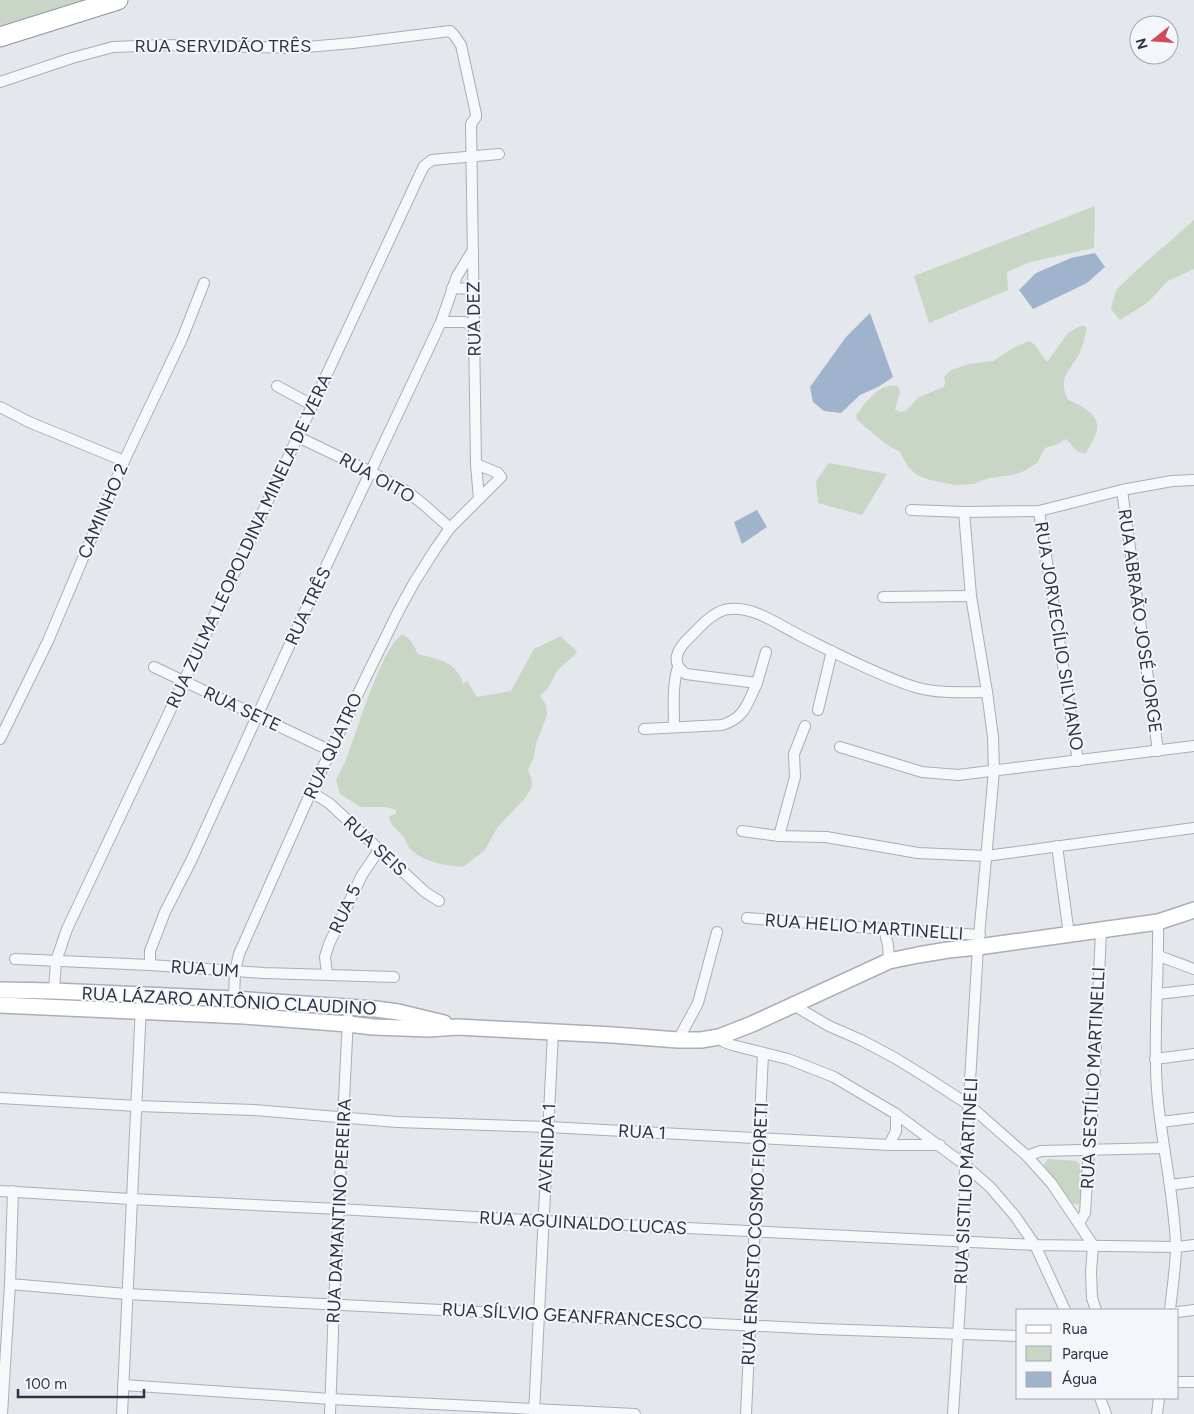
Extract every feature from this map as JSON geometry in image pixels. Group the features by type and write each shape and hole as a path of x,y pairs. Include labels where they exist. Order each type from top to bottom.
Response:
{"highway":[{"path":"0,38 118,0"}],"main road":[{"name":"RUA LÁZARO ANTÔNIO CLAUDINO","path":"0,1005 244,1016 383,1028 430,1029 457,1027 702,1040 719,1037 752,1024 890,962 948,950 979,941 1069,935 1158,922 1194,910"},
{"name":"RUA LÁZARO ANTÔNIO CLAUDINO","path":"0,990 234,999 348,1007 398,1012 457,1027"}],"street":[{"name":"RUA SERVIDÃO TRÊS","path":"0,82 72,58 113,47 164,45 295,48 450,32"},
{"name":"RUA DEZ","path":"450,32 454,34 461,45 476,117 471,124 476,464 479,499"},
{"name":"RUA ZULMA LEOPOLDINA MINELA DE VERA","path":"54,991 56,962 67,929 424,166 432,160 500,154"},
{"name":"RUA TRÊS","path":"150,965 150,952 165,912 196,850 441,322 457,276 473,249"},
{"name":"CAMINHO 2","path":"0,739 48,641 124,461 182,340 204,283"},
{"path":"452,288 474,289"},
{"path":"441,322 464,322 474,325"},
{"path":"277,386 312,405"},
{"path":"0,407 29,422 124,461"},
{"name":"RUA OITO","path":"298,437 408,492 450,528"},
{"path":"476,464 498,473 501,477 479,499"},
{"path":"911,510 964,512 1039,511 1122,490 1172,481 1194,480"},
{"name":"RUA ABRAÃO JOSÉ JORGE","path":"1122,490 1158,751"},
{"name":"RUA QUATRO","path":"234,999 235,971 244,941 311,792 368,673 415,581 450,528 479,499"},
{"name":"RUA JORVECÍLIO SILVIANO","path":"1039,511 1078,761"},
{"name":"RUA SISTILIO MARTINELI","path":"953,1414 964,1241 965,1164 979,941 994,771 993,737 988,692 971,596 964,512"},
{"path":"883,597 971,596"},
{"path":"756,683 686,674 678,667 677,655 683,644 705,622 719,611 730,608 745,610 768,618 832,651 916,687 957,692 988,692"},
{"path":"818,710 832,651"},
{"path":"644,729 731,722 742,714 756,683 766,652"},
{"name":"RUA SETE","path":"154,667 331,751"},
{"path":"674,727 675,674 678,667"},
{"path":"779,836 795,777 794,754 805,726"},
{"path":"840,747 922,772 958,775 1194,746"},
{"name":"RUA SEIS","path":"311,792 329,803 425,892 439,901"},
{"path":"742,831 779,836 826,837 918,854 986,856 1194,828"},
{"path":"1057,846 1069,935"},
{"name":"RUA 5","path":"326,974 326,957 329,944 362,875 379,850"},
{"name":"RUA HELIO MARTINELLI","path":"748,918 884,929 979,941"},
{"path":"1158,922 1159,956 1155,1059 1163,1148 1170,1185 1176,1247 1170,1309"},
{"path":"884,929 890,962"},
{"name":"RUA SESTÍLIO MARTINELLI","path":"1079,1223 1085,1213 1094,1091 1101,930"},
{"path":"678,1040 698,1003 717,932"},
{"path":"1159,956 1194,969"},
{"name":"RUA UM","path":"16,959 235,971 394,977"},
{"path":"1157,994 1194,990"},
{"path":"122,1414 126,1294 142,996"},
{"path":"793,1005 830,1026 895,1058 969,1105 1028,1156 1052,1184 1092,1245 1092,1298 1096,1309"},
{"name":"RUA DAMANTINO PEREIRA","path":"330,1414 348,1007"},
{"name":"AVENIDA 1","path":"534,1411 553,1032"},
{"path":"719,1037 724,1042 732,1045 788,1059 834,1078 896,1114 965,1164 990,1187 1015,1216 1035,1244 1065,1309"},
{"name":"RUA ERNESTO COSMO FIORETI","path":"746,1414 763,1054"},
{"path":"1155,1059 1194,1054"},
{"name":"RUA 1","path":"0,1098 137,1106 254,1110 397,1122 548,1127 889,1145 940,1145"},
{"path":"889,1145 896,1131 896,1114"},
{"path":"1161,1122 1194,1118"},
{"path":"1028,1156 1041,1150 1163,1148"},
{"path":"1170,1185 1194,1182"},
{"name":"RUA AGUINALDO LUCAS","path":"0,1191 544,1221 1035,1244"},
{"path":"2,1414 10,1284 13,1191"},
{"path":"1035,1244 1176,1247 1194,1245"},
{"name":"RUA SÍLVIO GEANFRANCESCO","path":"10,1284 126,1294 821,1329 1016,1336"},
{"path":"1179,1312 1194,1310"},
{"path":"1179,1382 1194,1382"},
{"path":"123,1386 534,1411 635,1414"},
{"path":"1100,1399 1106,1414"},
{"path":"1157,1414 1159,1399"}],"green space":[{"path":"0,0 89,0 0,29"},
{"path":"1095,206 1094,248 1030,262 1007,272 1008,290 929,323 914,276"},
{"path":"1194,220 1194,269 1168,281 1147,303 1120,320 1111,309 1116,290"},
{"path":"1085,326 1087,329 1080,353 1065,377 1064,387 1068,400 1087,410 1096,421 1095,435 1085,454 1077,451 1066,439 1045,448 1037,463 1024,471 1013,475 989,478 973,484 956,485 930,480 917,475 908,467 900,452 887,445 857,420 856,415 864,405 874,394 885,387 898,386 900,392 895,409 899,412 906,411 919,397 944,387 944,377 951,370 969,364 993,361 1013,348 1029,341 1034,344 1047,362 1069,332"},
{"path":"829,463 887,474 862,515 818,503 816,481"},
{"path":"402,635 410,640 418,654 440,660 455,669 463,684 467,681 477,697 511,691 534,649 561,636 577,653 557,671 548,688 540,696 546,705 547,715 528,770 532,781 531,789 497,828 485,850 463,867 436,863 417,854 410,848 403,836 391,823 389,817 396,813 396,810 386,807 361,807 340,794 336,780 345,762 370,693 386,656 394,643"},
{"path":"1048,1159 1076,1161 1083,1167 1082,1202 1073,1204 1045,1169 1044,1164"}],"water":[{"path":"1095,253 1105,267 1087,283 1033,309 1019,290 1036,273 1071,258"},
{"path":"870,313 893,377 878,387 860,395 841,413 824,411 813,402 810,387 846,337"},
{"path":"757,510 767,527 742,544 734,522"}]}
